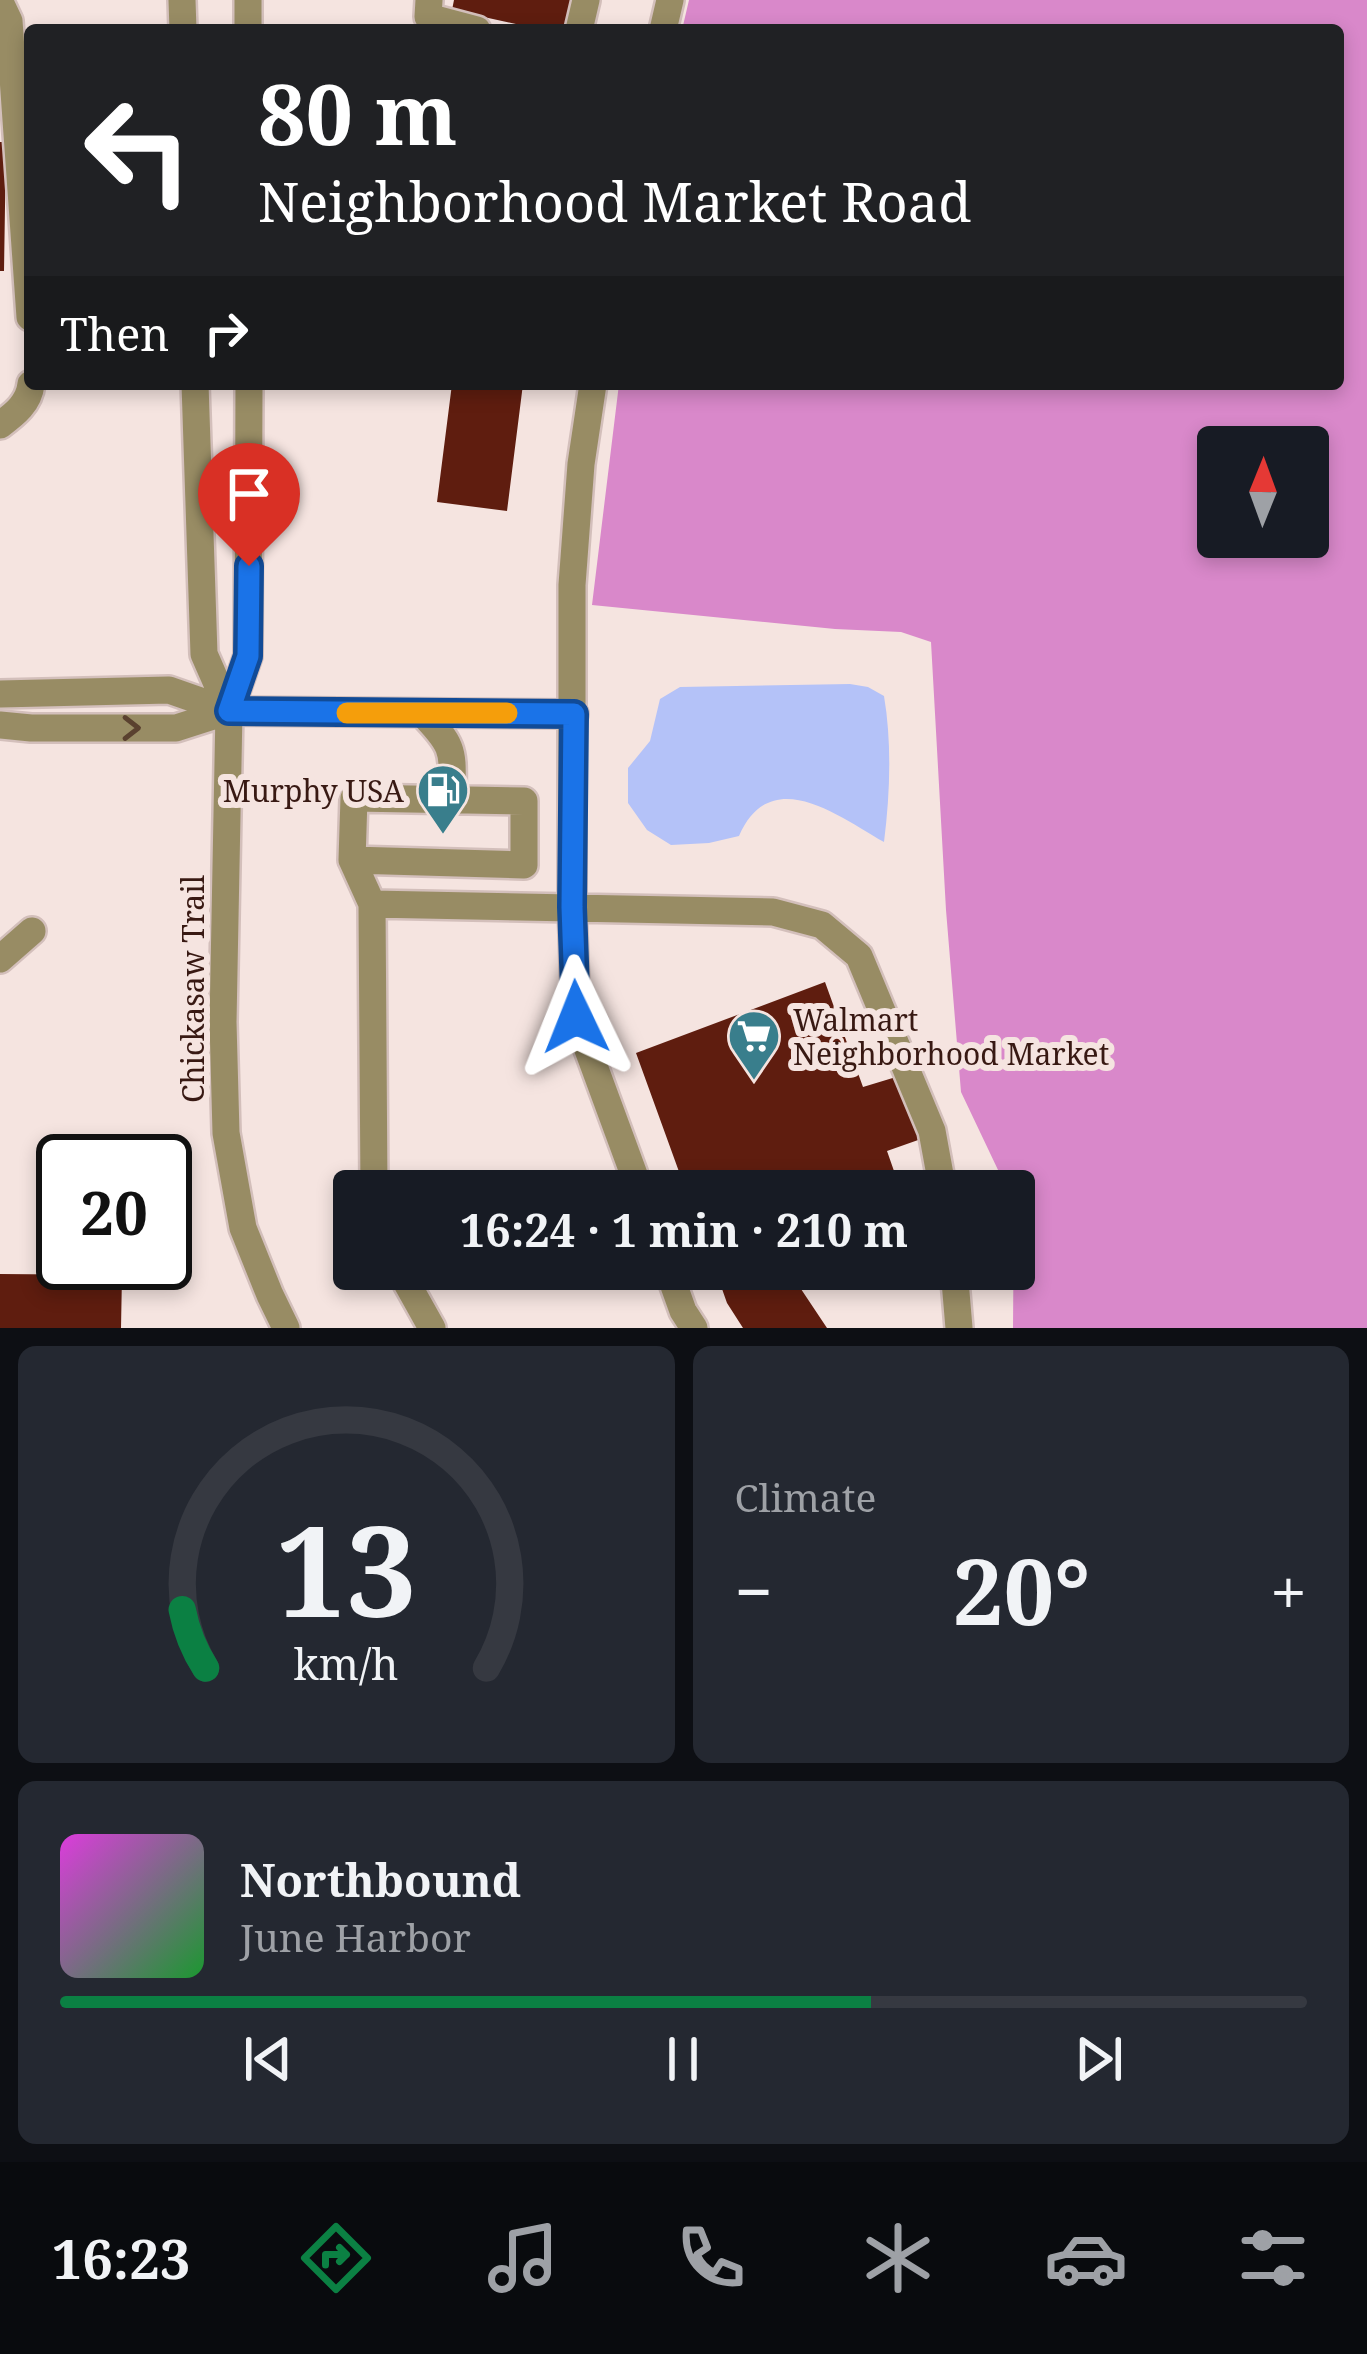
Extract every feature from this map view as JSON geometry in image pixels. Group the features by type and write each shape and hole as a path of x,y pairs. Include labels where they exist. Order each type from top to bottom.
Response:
{"street":[{"path":"429,0 428,17 454,24"},
{"path":"0,2 9,21 24,232"},
{"path":"0,425 17,412 30,390"},
{"name":"Chickasaw Trail","path":"195,390 204,654 229,711"},
{"name":"Chickasaw Trail","path":"249,390 248,656 229,711 223,1022 226,1133 244,1228 286,1328"},
{"path":"592,390 572,585 576,1017 632,1170"},
{"path":"0,694 169,690 229,711"},
{"path":"0,725 176,728 229,711 574,714"},
{"path":"422,713 446,738 452,754 452,800"},
{"path":"373,1170 372,904 352,860 354,798 524,801 523,906"},
{"path":"352,860 524,865"},
{"path":"372,904 773,912 822,925 859,956 932,1131 939,1170"},
{"path":"0,959 32,931"},
{"path":"411,1290 431,1328"},
{"path":"676,1290 694,1328"},
{"path":"955,1290 958,1328"}],"shaded area":[{"path":"689,0 1367,0 1367,1328 1013,1328 1013,1290 1035,1290 1035,1170 998,1170 961,1092 931,642 901,632 592,605 618,390 1344,390 1344,24 683,24"}],"water":[{"path":"850,684 884,696 889,769 884,842 826,809 787,799 769,802 753,814 739,836 671,845 647,830 628,803 628,768 650,741 660,699 680,687"}],"building":[{"path":"454,0 573,0 567,24 516,24 452,10"},
{"path":"0,142 6,142 4,271 0,271"},
{"path":"451,390 522,390 507,511 437,502"},
{"name":"Walmart Neighborhood Market","path":"825,982 863,1087 896,1077 921,1139 887,1151 894,1170 678,1170 636,1053"},
{"path":"0,1274 36,1274 36,1290 122,1290 121,1328 0,1328"},
{"path":"722,1290 802,1290 827,1328 743,1328"}],"slow traffic":[{"path":"347,713 507,713"}],"place":[{"name":"Murphy USA","path":"443,836"},
{"name":"Walmart Neighborhood Market","path":"754,1082"}],"route":[{"path":"249,566 248,656 229,711 574,714 576,1017"}]}
